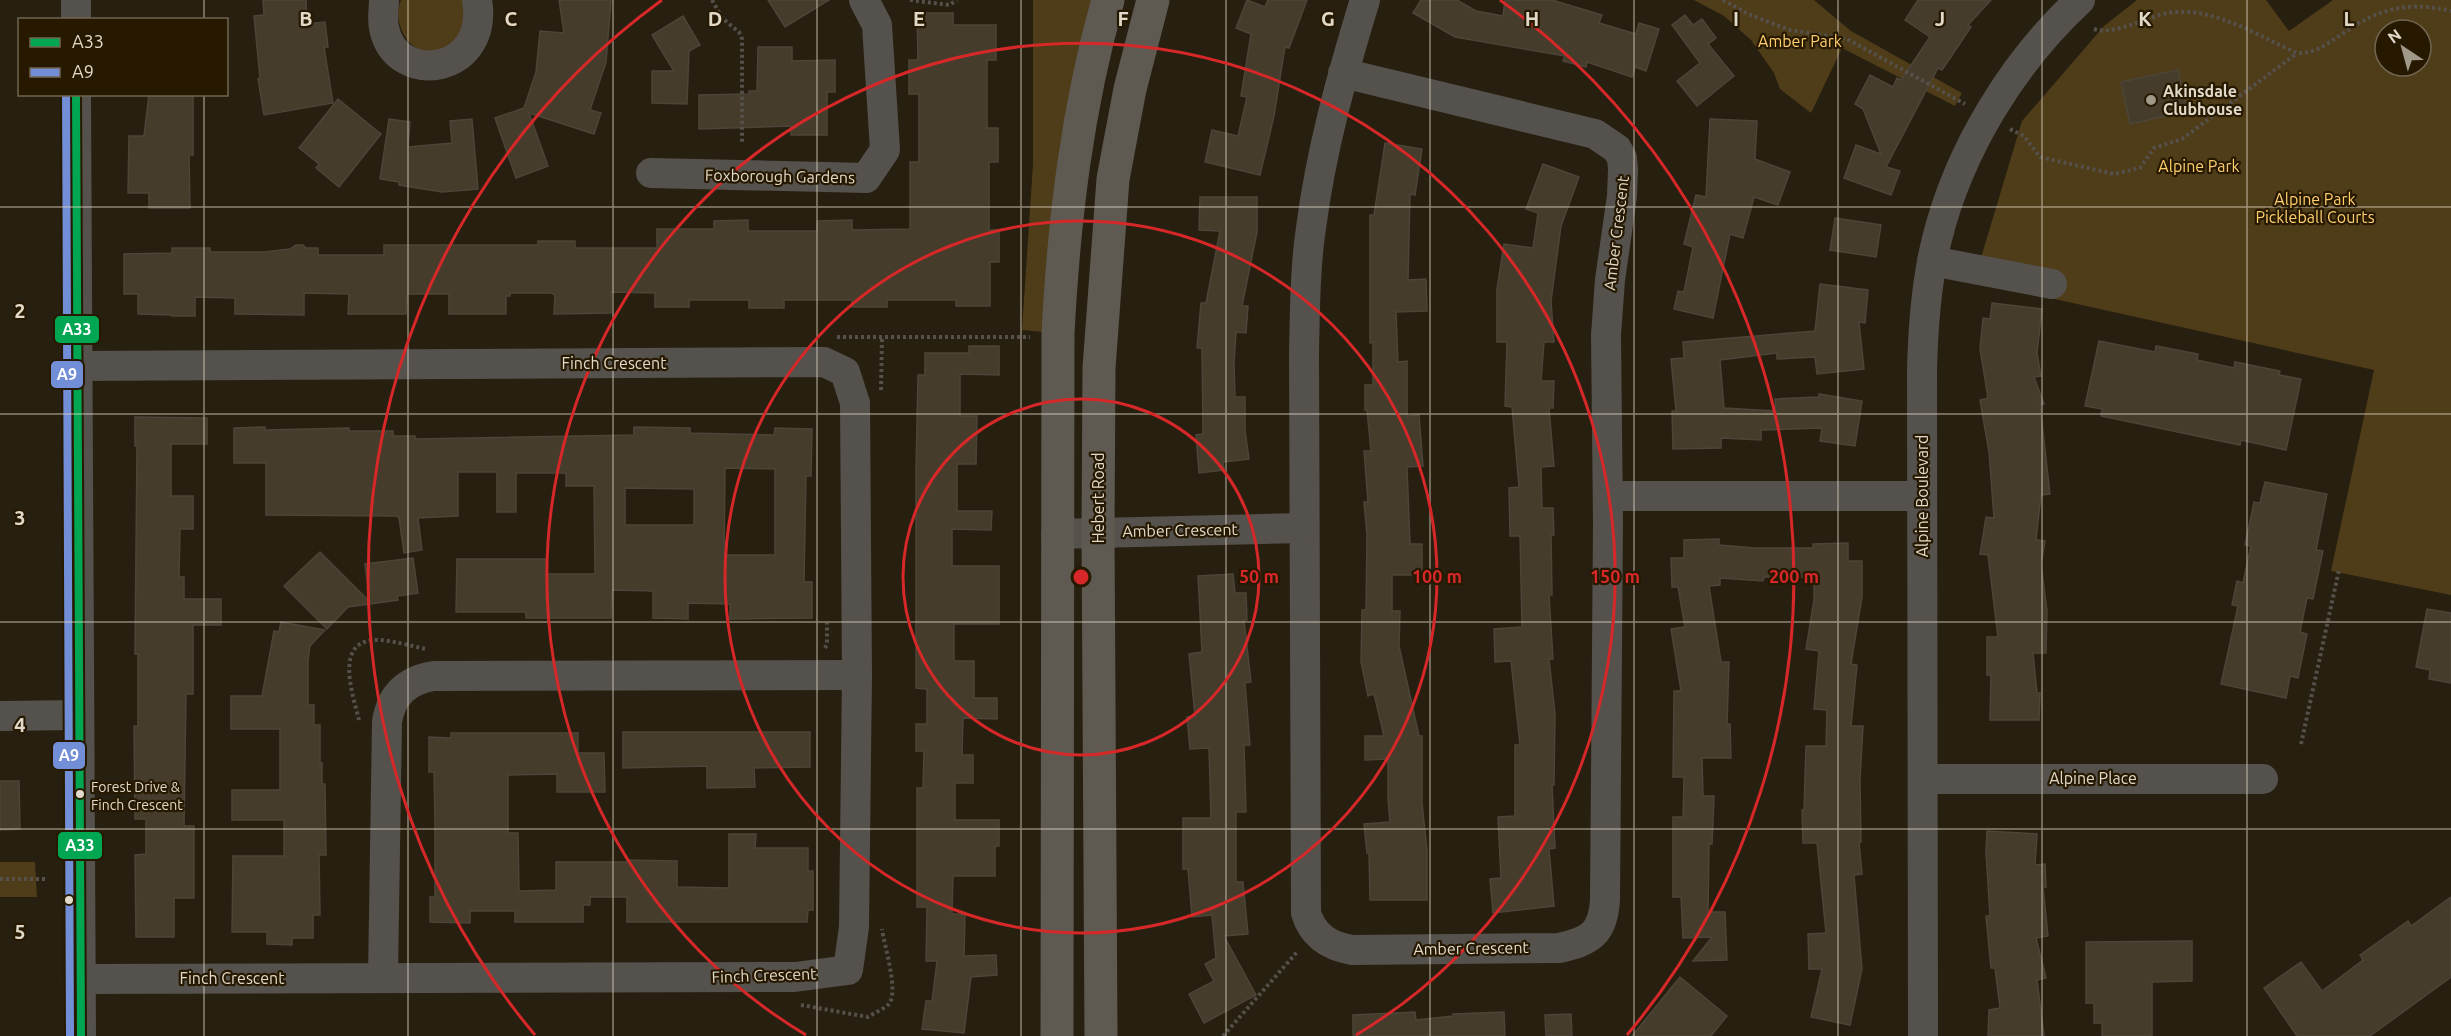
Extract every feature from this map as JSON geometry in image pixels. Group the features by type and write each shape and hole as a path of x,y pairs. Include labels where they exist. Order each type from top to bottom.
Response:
{"main road":[{"path":"1057,1036 1058,333 1063,245 1074,159 1096,41 1108,0"},
{"name":"Hebert Road","path":"1101,1036 1098,532 1100,368 1113,179 1130,89 1153,0"}],"street":[{"path":"76,0 76,18"},
{"path":"384,0 382,17 388,41 405,59 429,65 452,60 470,46 478,24 477,0"},
{"name":"Foxborough Gardens","path":"651,173 866,178 885,150 877,25 864,0"},
{"path":"1314,932 1306,913 1305,900 1305,310 1310,230 1327,138 1343,73 1365,0"},
{"name":"Alpine Boulevard","path":"1923,1036 1923,324 1932,261 1937,238 1957,180 1988,117 2029,56 2080,0"},
{"name":"Amber Crescent","path":"1314,932 1336,947 1352,950 1559,948 1584,941 1600,927 1605,900 1607,308 1623,182 1622,158 1617,149 1595,134 1343,73"},
{"path":"76,96 81,1036"},
{"path":"1932,261 2052,284"},
{"name":"Finch Crescent","path":"77,366 824,362 846,372 855,404 857,675 854,927 848,970 795,977 81,979"},
{"path":"1608,496 1922,496"},
{"name":"Amber Crescent","path":"1056,534 1304,528"},
{"path":"383,977 387,722 394,699 411,682 434,676 857,675"},
{"path":"0,716 79,715"},
{"name":"Alpine Place","path":"1924,779 2263,779"}],"path":[{"path":"712,0 722,18 739,32 742,39 742,142"},
{"path":"910,0 949,5 957,0"},
{"path":"1723,0 1749,14 1790,30 1847,39 1970,107"},
{"path":"2094,29 2104,32 2112,31 2151,16 2194,12 2235,26 2297,54 2306,54 2316,50 2370,14 2398,2 2428,2 2451,11"},
{"path":"2007,128 2024,136 2040,157 2114,174 2140,168 2154,148 2182,139 2297,54"},
{"path":"880,400 882,337 1033,337"},
{"path":"2301,744 2339,570"},
{"path":"822,651 827,644 827,615"},
{"path":"360,724 348,664 357,647 366,642 379,640 434,651"},
{"path":"0,879 45,879"},
{"path":"794,1005 868,1017 888,1005 892,994 892,979 882,926"},
{"path":"1223,1036 1314,932"}],"green space":[{"path":"401,0 465,0 463,36 439,51 419,50 405,37 401,28 399,9"},
{"path":"1033,0 1093,0 1044,332 1022,330 1033,164"},
{"name":"Amber Park","path":"1694,0 1814,0 1851,31 1962,93 1955,106 1842,48 1811,113 1780,89 1774,73 1751,40 1724,16"},
{"name":"Alpine Park","path":"2137,0 2266,0 2289,31 2333,0 2451,0 2451,595 2331,571 2374,370 1974,281 2022,121 2104,26"},
{"path":"0,862 35,862 37,897 0,897"}],"building":[{"path":"263,0 306,0 307,24 325,22 328,47 324,47 333,103 264,115 258,79 260,78 254,16 264,15"},
{"path":"559,0 611,0 606,62 590,110 601,113 594,134 529,113 548,166 516,178 495,118 524,108 536,72 540,31 564,33"},
{"path":"768,0 829,0 785,27"},
{"path":"1247,0 1265,7 1268,0 1307,0 1289,48 1285,47 1274,116 1260,175 1205,162 1212,130 1238,136 1247,97 1241,96 1251,34 1236,28"},
{"path":"1421,0 1457,0 1476,11 1503,16 1505,0 1552,0 1602,15 1599,23 1636,34 1639,23 1659,29 1646,71 1635,67 1632,77 1587,62 1586,67 1563,61 1565,56 1455,37 1413,13"},
{"path":"1918,0 1991,0 1968,25 1971,27 1942,70 1938,68 1886,167 1900,171 1891,195 1844,178 1856,145 1881,154 1863,109 1855,104 1870,75 1893,87 1897,78 1901,80 1930,37 1905,20"},
{"path":"917,13 953,13 953,25 996,25 996,60 987,60 987,128 998,128 998,162 989,162 989,230 999,230 999,262 990,262 990,306 956,306 956,300 887,300 887,307 852,307 852,300 784,300 784,308 749,308 749,300 689,300 689,307 655,307 655,293 611,292 611,313 554,314 555,295 551,293 510,293 510,296 506,296 506,314 449,314 449,294 407,294 406,314 348,314 349,294 304,293 304,315 235,314 235,298 195,297 195,316 172,316 138,314 138,294 124,294 124,254 172,253 172,248 210,248 210,252 264,252 303,245 306,248 318,248 318,255 384,255 384,245 538,245 538,241 575,241 575,248 657,248 657,229 714,229 714,221 748,220 748,231 817,231 817,221 852,220 852,230 910,229 910,162 919,162 919,94 909,94 909,60 918,60"},
{"path":"1685,15 1693,25 1702,19 1716,38 1708,44 1734,76 1697,106 1677,81 1700,63 1672,25"},
{"path":"683,16 700,45 689,51 687,104 652,103 652,71 674,71 652,35"},
{"path":"758,47 792,47 792,61 835,60 835,92 827,92 827,135 791,135 791,126 699,129 699,95 749,94 749,91 757,91"},
{"name":"Akinsdale Clubhouse","path":"2178,70 2187,111 2130,124 2121,82"},
{"path":"149,96 193,96 193,155 189,155 190,208 149,208 149,193 128,193 129,136 144,136"},
{"path":"338,99 381,134 339,187 316,168 319,164 299,148"},
{"path":"389,119 410,122 408,147 452,143 450,121 472,119 478,189 442,192 399,185 399,182 380,179"},
{"path":"1710,119 1757,121 1755,159 1790,172 1778,205 1754,197 1743,238 1730,234 1713,318 1674,309 1678,291 1684,292 1693,247 1684,244 1696,195 1706,197"},
{"path":"1385,143 1422,149 1415,195 1410,194 1408,280 1426,279 1427,311 1396,312 1398,362 1407,361 1407,416 1419,415 1423,466 1407,467 1410,544 1422,544 1422,575 1392,575 1392,611 1400,611 1399,646 1419,736 1422,736 1422,803 1427,851 1427,900 1370,900 1369,853 1367,853 1364,824 1390,822 1388,759 1365,760 1365,736 1384,736 1374,694 1368,696 1361,662 1362,610 1366,610 1367,535 1364,502 1368,502 1364,451 1371,451 1367,410 1365,410 1365,385 1373,385 1373,342 1370,343 1370,215 1374,215"},
{"path":"1543,164 1579,177 1561,226 1551,301 1554,342 1544,342 1541,381 1554,381 1553,408 1549,408 1554,466 1541,467 1542,508 1553,508 1554,535 1551,535 1552,595 1549,595 1553,659 1549,659 1555,714 1554,785 1552,785 1555,848 1549,849 1554,906 1493,913 1490,879 1501,878 1498,817 1515,816 1515,745 1520,745 1511,661 1495,662 1494,629 1522,627 1520,536 1510,536 1509,488 1519,487 1512,407 1505,406 1507,342 1497,342 1497,289 1504,244 1533,248 1538,213 1526,209"},
{"path":"1200,197 1257,197 1257,232 1242,306 1248,306 1246,333 1236,332 1234,363 1235,397 1245,397 1245,430 1249,459 1223,462 1224,470 1199,473 1196,435 1203,434 1202,348 1197,348 1201,303 1206,303 1220,231 1199,230"},
{"path":"1835,218 1881,225 1876,257 1830,250"},
{"path":"1820,284 1868,290 1865,323 1859,322 1864,369 1817,374 1815,357 1777,359 1777,353 1720,360 1724,408 1776,411 1775,399 1819,397 1819,394 1862,401 1855,446 1820,441 1822,428 1761,430 1761,440 1721,438 1721,448 1673,449 1672,411 1676,411 1671,359 1684,358 1683,342 1815,331"},
{"path":"1992,303 2042,309 2037,353 2041,376 2034,377 2044,404 2040,405 2050,494 2041,495 2036,540 2045,541 2041,564 2047,611 2046,653 2033,653 2037,693 2040,693 2039,720 1990,720 1991,675 1987,675 1987,637 1998,637 1988,555 1980,554 1986,517 1994,518 1989,452 1980,400 1988,398 1980,349 1983,318 1990,319"},
{"path":"2099,341 2155,352 2156,346 2198,354 2197,360 2234,368 2235,362 2280,371 2279,375 2301,379 2286,450 2241,440 2240,445 2101,416 2102,409 2085,406"},
{"path":"969,346 999,346 999,375 960,374 960,416 977,416 976,464 957,464 957,511 992,511 991,530 952,529 952,566 999,566 999,624 954,624 954,661 974,661 974,698 997,698 997,719 963,718 962,755 973,755 973,783 955,783 955,820 999,820 999,846 995,846 995,876 953,876 952,914 965,914 964,956 996,955 997,975 971,977 964,1033 922,1029 926,1001 932,1001 937,961 926,961 927,907 917,907 917,788 923,788 924,751 916,751 916,724 927,724 927,689 916,688 916,471 918,375 925,375 925,353 969,353"},
{"path":"135,417 207,418 207,444 171,444 171,496 193,496 193,529 180,529 179,577 184,577 184,599 221,599 221,625 193,625 193,694 186,694 184,826 194,826 194,898 174,898 174,937 136,937 135,855 146,854 146,819 135,819 134,726 138,726 138,654 135,654 137,446 135,446"},
{"path":"265,427 265,430 349,428 349,431 393,431 393,436 415,436 415,439 634,435 634,427 690,428 690,433 774,435 775,428 812,429 811,476 806,476 804,582 812,582 812,618 730,619 730,604 688,603 688,619 653,618 653,591 612,590 611,618 526,618 526,612 456,612 457,559 547,559 547,574 595,574 594,486 566,486 566,473 516,473 516,512 497,512 497,472 458,472 458,516 418,518 422,550 404,553 399,518 396,516 266,515 266,463 234,463 234,428","holes":["725,468 775,469 775,555 724,555","625,488 694,489 694,525 625,525"]},
{"path":"2265,482 2327,494 2316,550 2323,551 2313,599 2307,598 2300,632 2307,634 2298,678 2290,676 2286,698 2221,684 2238,606 2232,605 2237,581 2243,583 2251,546 2245,545 2254,502 2260,503"},
{"path":"1719,539 1719,545 1755,548 1813,548 1813,544 1848,543 1848,561 1862,561 1862,597 1851,664 1857,665 1851,726 1863,726 1860,779 1861,842 1859,842 1862,874 1854,875 1862,969 1850,1025 1811,1017 1822,969 1809,969 1808,934 1826,933 1817,843 1803,843 1802,810 1804,810 1806,746 1826,746 1827,710 1814,709 1819,651 1806,649 1814,600 1814,577 1764,577 1763,581 1720,578 1720,585 1709,586 1721,662 1729,662 1727,724 1730,724 1731,758 1702,758 1703,796 1714,796 1712,844 1709,844 1708,912 1725,912 1727,960 1693,961 1712,937 1683,938 1681,897 1673,897 1673,817 1683,817 1684,777 1673,777 1674,691 1681,691 1671,629 1685,627 1678,587 1672,587 1671,558 1684,558 1684,540"},
{"path":"320,552 370,602 365,564 413,558 418,593 397,596 398,600 348,607 327,629 284,586"},
{"path":"1233,574 1235,593 1246,593 1247,620 1244,620 1251,682 1245,683 1250,745 1244,745 1246,812 1236,812 1236,882 1243,882 1248,934 1224,936 1256,995 1204,1023 1189,994 1214,981 1205,964 1216,958 1212,915 1192,917 1188,869 1183,869 1183,818 1211,818 1209,748 1190,749 1187,717 1195,716 1189,654 1202,652 1198,576"},
{"path":"2427,609 2451,613 2451,683 2429,679 2430,670 2416,667"},
{"path":"281,622 325,630 310,646 308,660 308,705 314,705 314,725 320,725 320,763 322,763 322,784 325,784 326,855 319,855 320,915 313,915 313,938 292,938 292,945 267,944 267,932 232,932 233,856 284,856 284,820 232,820 232,790 280,790 280,729 231,729 231,696 262,696 274,631 279,632"},
{"path":"623,732 810,732 810,767 754,768 755,787 707,788 707,766 623,768"},
{"path":"451,733 578,733 578,753 604,753 605,792 557,792 557,774 508,775 508,833 518,833 519,891 556,890 556,862 627,862 627,860 677,861 677,887 729,888 729,834 756,834 755,848 808,848 808,871 813,871 813,910 808,910 807,922 627,922 627,897 590,897 590,905 583,905 583,922 515,922 515,911 470,911 470,923 430,922 430,897 435,897 435,823 434,772 429,772 429,737 451,738"},
{"path":"0,781 19,781 20,829 0,830"},
{"path":"1987,831 2037,834 2035,865 2045,864 2046,887 2043,887 2048,936 2036,938 2046,978 2037,980 2044,1036 1988,1036 1989,1010 2000,1008 1995,968 1991,968 1986,916 1990,916"},
{"path":"2451,897 2451,977 2370,1036 2297,1036 2264,988 2301,962 2322,991 2363,960 2360,955 2408,921 2411,926"},
{"path":"2192,941 2192,981 2152,982 2152,1036 2102,1036 2102,1023 2094,1023 2094,1003 2086,1003 2086,942"},
{"path":"1680,977 1727,1016 1711,1036 1632,1036"},
{"path":"1415,1012 1416,1020 1453,1016 1453,1014 1504,1012 1505,1036 1353,1036 1353,1015"},
{"path":"1571,1014 1572,1036 1546,1036 1545,1015"}],"transit line":[{"name":"A9","path":"66,96 70,1036"},
{"name":"A33","path":"76,96 81,1036"}],"place":[{"name":"Akinsdale Clubhouse","path":"2151,100"},
{"name":"Forest Drive & Finch Crescent","path":"80,794"}],"park label":[{"name":"Alpine Park Pickleball Courts","path":"2315,208"}]}
